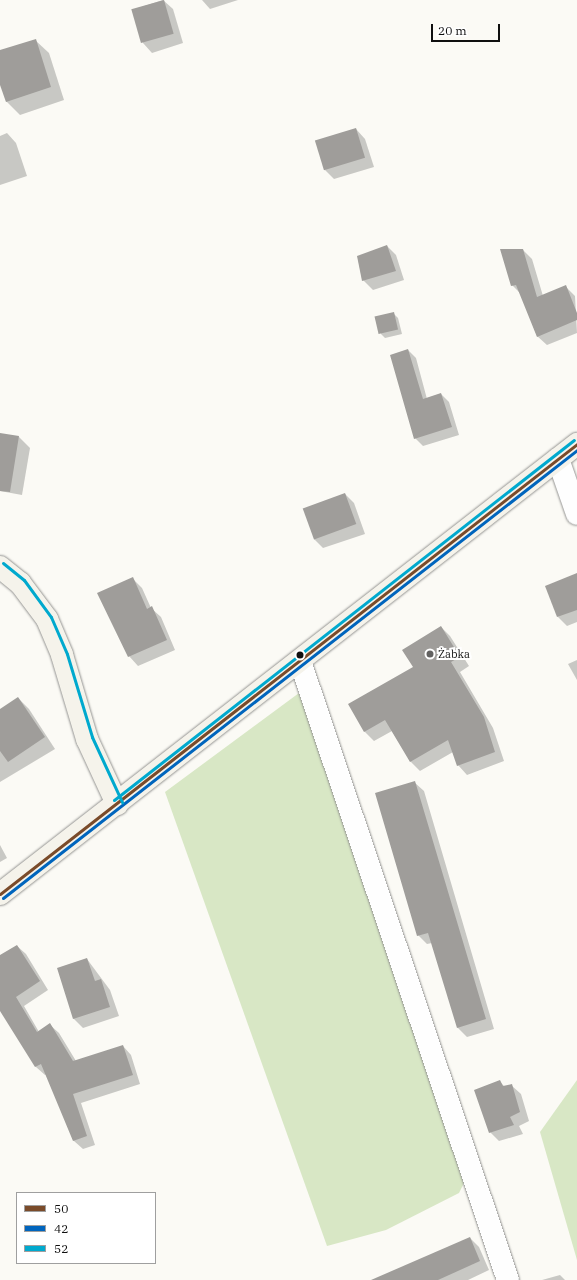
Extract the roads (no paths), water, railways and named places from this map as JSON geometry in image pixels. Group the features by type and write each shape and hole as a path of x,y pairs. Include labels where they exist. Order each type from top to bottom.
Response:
{"main road":[{"path":"0,894 577,444"},
{"path":"0,568 20,583 47,619 62,655 87,739 117,804"}],"street":[{"path":"558,459 577,514"},
{"path":"300,661 508,1280"}],"place":[{"name":"Żabka","path":"430,654"}]}
